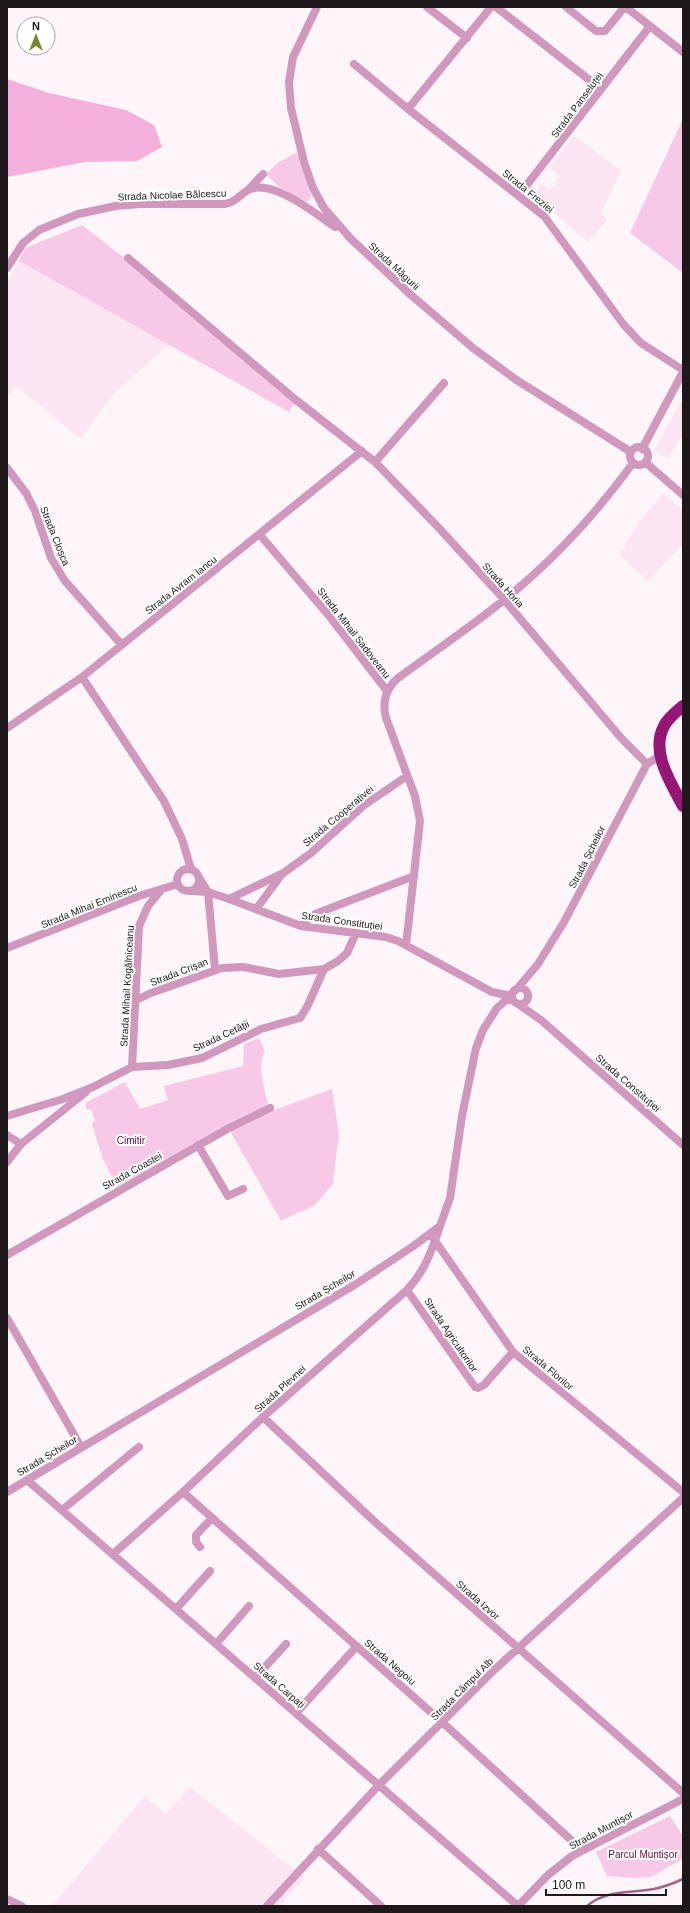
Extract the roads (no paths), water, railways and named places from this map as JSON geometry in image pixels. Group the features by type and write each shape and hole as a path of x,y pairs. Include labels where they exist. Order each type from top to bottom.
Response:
{"highway":[{"path":"683,706 670,718 663,728 659,742 660,756 683,806"}],"street":[{"name":"Strada Măgurii","path":"317,7 293,57 290,73 289,95 300,147 313,188 324,208 343,232 445,326 490,362 631,452"},
{"path":"427,7 467,38"},
{"path":"408,110 491,7"},
{"path":"496,7 601,89"},
{"path":"566,7 596,31 600,32 605,31 625,8 627,8 683,52"},
{"name":"Strada Panseluței","path":"519,195 650,26"},
{"name":"Strada Freziei","path":"354,64 408,110 519,195 547,219 605,301 632,335 683,371"},
{"name":"Strada Nicolae Bălcescu","path":"7,268 19,249 29,237 38,230 67,218 102,209 140,204 225,204 237,200 264,174"},
{"path":"248,190 265,189 282,193 343,232"},
{"name":"Strada Horia","path":"128,258 296,400 375,462 438,527 504,600 622,739 647,764"},
{"path":"642,449 683,371"},
{"path":"375,462 444,383"},
{"path":"635,448 642,449 647,455 645,462 641,465 633,463 630,457 631,452 635,448"},
{"name":"Strada Avram Iancu","path":"7,728 82,677 121,644 260,535 362,451"},
{"path":"645,462 683,495"},
{"path":"387,691 398,678 504,600 532,576 575,533 633,463"},
{"name":"Strada Cloșca","path":"7,468 26,493 35,511 52,558 65,582 121,644"},
{"name":"Strada Mihail Sadoveanu","path":"260,535 330,617 387,691 384,713 417,803 420,821 406,945"},
{"path":"82,677 164,801 182,839 191,869 197,873 208,892 214,969"},
{"path":"647,764 660,756"},
{"name":"Strada Șcheilor","path":"7,1492 356,1284 440,1226 450,1198 462,1116 476,1048 483,1030 497,1008 505,1001 514,997 576,902 647,764"},
{"name":"Strada Cooperativei","path":"229,899 282,874 311,853 363,806 407,776"},
{"path":"191,869 184,870 179,874 178,884 182,890 191,891 197,888 200,879"},
{"name":"Strada Cooperativei","path":"257,908 282,874"},
{"path":"301,926 315,914 414,876"},
{"name":"Strada Mihai Eminescu","path":"7,948 139,896 178,884"},
{"name":"Strada Mihail Kogălniceanu","path":"132,1067 139,926 148,906 162,889"},
{"name":"Strada Constituției","path":"191,891 208,892 257,908 301,926 386,937 406,945 500,995 514,997 683,1145"},
{"path":"324,969 338,961 347,953 356,933"},
{"name":"Strada Crișan","path":"136,1000 214,969 243,968 279,974 324,969"},
{"name":"Strada Cetății","path":"7,1116 45,1105 93,1087 132,1067 150,1067 186,1062 213,1053 261,1029 300,1018 307,1007 324,969"},
{"name":"Strada Șcheilor","path":"527,996 533,970"},
{"path":"522,989 527,996 523,1004 514,997 522,989"},
{"name":"Strada Constituției","path":"527,996 541,1020"},
{"path":"7,1162 21,1144 93,1087"},
{"name":"Strada Coastei","path":"7,1254 198,1145 270,1108"},
{"path":"7,1135 21,1144"},
{"path":"198,1145 228,1196 243,1189"},
{"name":"Strada Plevnei","path":"113,1554 183,1492 263,1417 407,1290 416,1280 427,1263 440,1226"},
{"name":"Strada Florilor","path":"429,1234 513,1352 683,1492"},
{"name":"Strada Agricultorilor","path":"407,1290 475,1387 484,1385 513,1352"},
{"path":"7,1318 81,1447"},
{"name":"Strada Izvor","path":"263,1417 376,1522 683,1793"},
{"path":"62,1510 139,1447"},
{"name":"Strada Carpați","path":"27,1480 518,1906"},
{"name":"Strada Negoiu","path":"183,1492 442,1722 582,1850"},
{"name":"Strada Câmpul Alb","path":"268,1906 318,1849 442,1722 518,1648 683,1498"},
{"path":"200,1547 196,1542 196,1535 212,1518"},
{"path":"176,1609 210,1570"},
{"path":"216,1644 249,1606"},
{"path":"255,1678 286,1644"},
{"path":"296,1713 357,1646"},
{"name":"Strada Muntișor","path":"518,1906 548,1875 582,1850 683,1799"},
{"path":"318,1849 381,1906"},
{"path":"7,1899 22,1906"}],"waterway":[{"path":"587,1906 608,1895 657,1889 683,1879"}],"park label":[{"name":"Cimitir","path":"131,1140"},
{"name":"Parcul Muntișor","path":"643,1854"}]}
